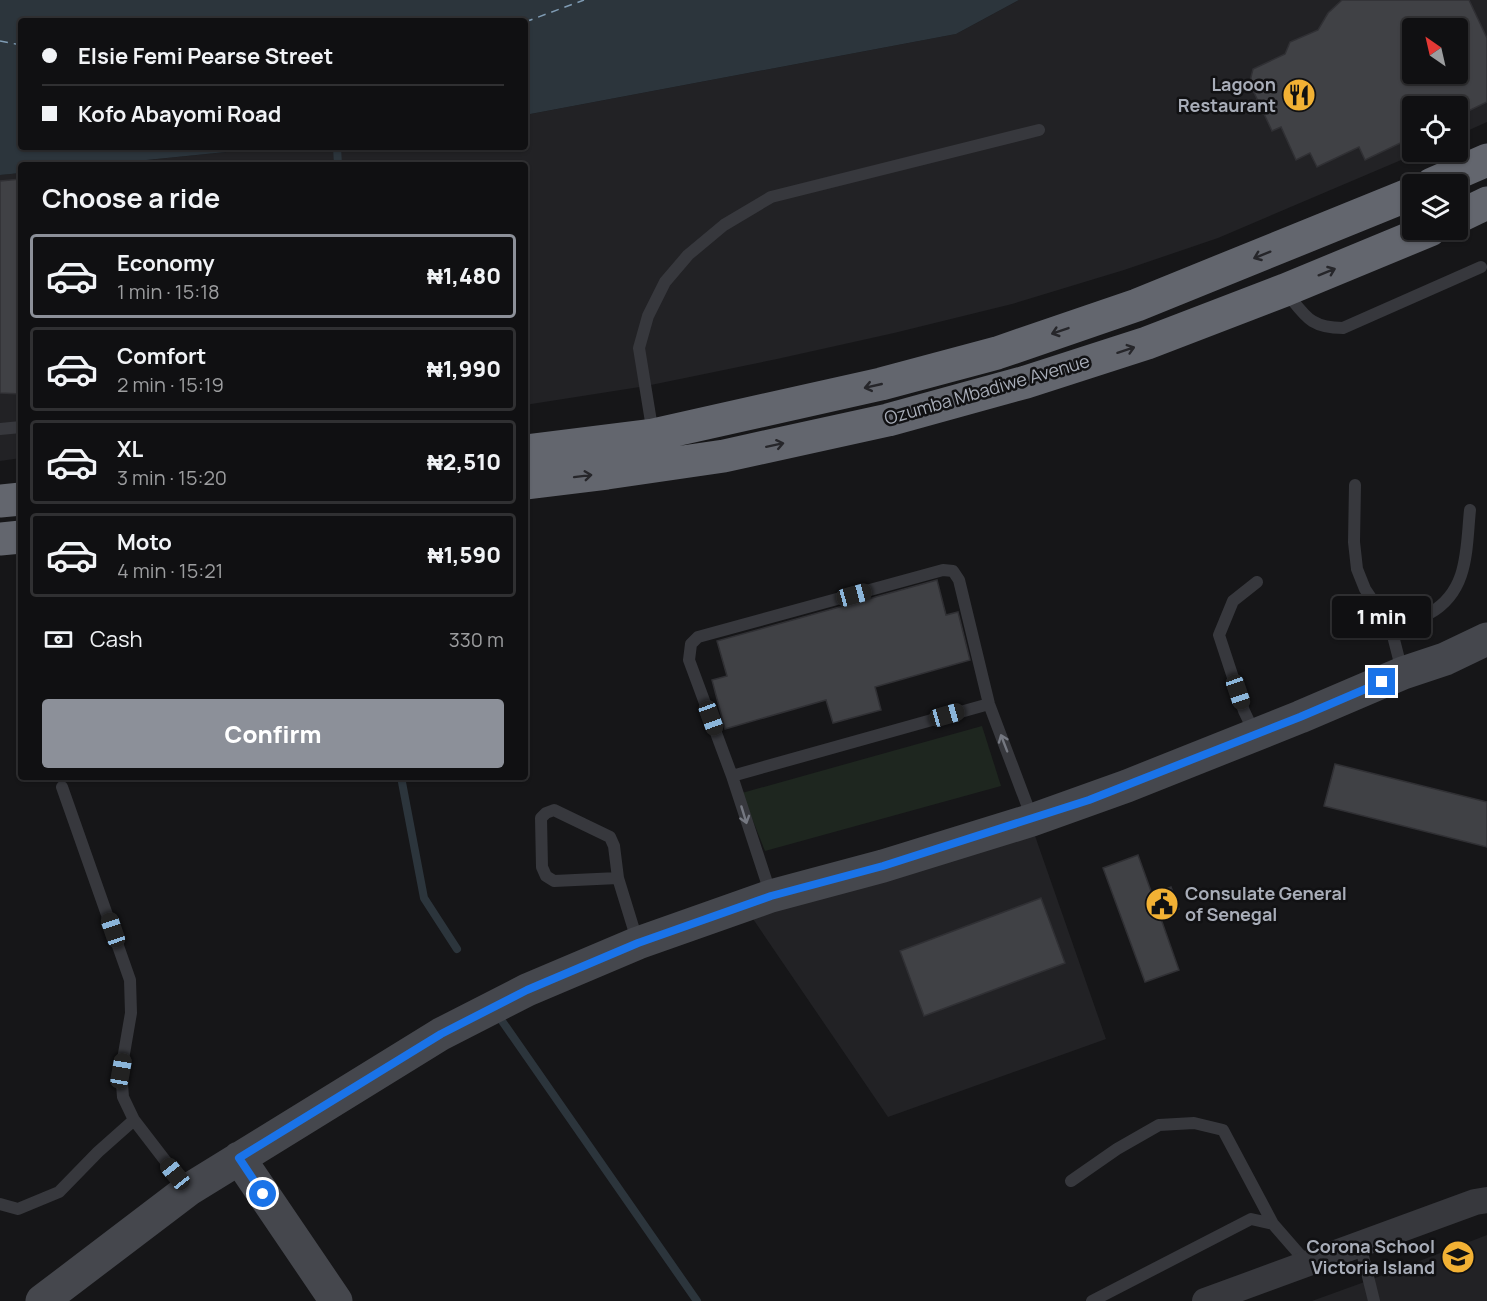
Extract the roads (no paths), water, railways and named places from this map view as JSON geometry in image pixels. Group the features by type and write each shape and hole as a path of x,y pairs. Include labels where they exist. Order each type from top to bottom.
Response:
{"highway":[{"path":"1455,174 1487,160"},
{"name":"Ozumba Mbadiwe Avenue","path":"528,451 654,435 881,384 997,353 1137,305 1402,197"},
{"path":"1468,212 1487,203"},
{"name":"Ozumba Mbadiwe Avenue","path":"528,483 607,474 724,456 888,420 1026,382 1147,343 1406,240"},
{"path":"0,501 18,499"},
{"path":"0,539 18,537"}],"street":[{"path":"42,1301 188,1190 441,1034 527,990 638,943 771,896 883,866 1127,786 1403,673 1445,659 1487,639"},
{"path":"239,1158 336,1301"},
{"path":"1205,1301 1251,1288 1307,1263 1475,1202 1487,1200"}],"lane":[{"path":"654,435 639,348 648,315 665,282 688,255 724,225 771,197 1039,130"},
{"path":"1285,290 1309,321 1327,328 1343,328 1481,267"},
{"path":"0,429 18,427"},
{"path":"1355,485 1354,542 1357,569 1365,589 1391,628 1403,673"},
{"path":"1391,628 1429,614 1447,601 1460,583 1470,510"},
{"path":"771,896 732,776 689,660 692,644 698,637 943,570 953,571 959,580 989,704 1032,819"},
{"path":"1256,735 1244,711 1219,635 1233,601 1257,582"},
{"path":"732,776 989,704"},
{"path":"62,787 130,980 130,1013 121,1071 123,1097 134,1120 188,1190"},
{"path":"618,878 554,881 546,876 542,867 542,818 546,813 554,810 610,837 614,846 618,878 638,943"},
{"path":"0,1204 18,1209 59,1192 98,1152 134,1120"},
{"path":"1071,1181 1117,1149 1159,1125 1194,1123 1223,1130 1273,1224 1307,1263"},
{"path":"1092,1301 1251,1220 1273,1224"},
{"path":"1360,1244 1374,1301"}],"waterway":[{"path":"337,150 338,162"},
{"path":"402,780 424,898 457,949"},
{"path":"502,1021 697,1301"}],"place":[{"name":"Lagoon Restaurant","path":"1299,95"},
{"name":"Consulate General of Senegal","path":"1162,904"},
{"name":"Corona School Victoria Island","path":"1458,1257"}]}
